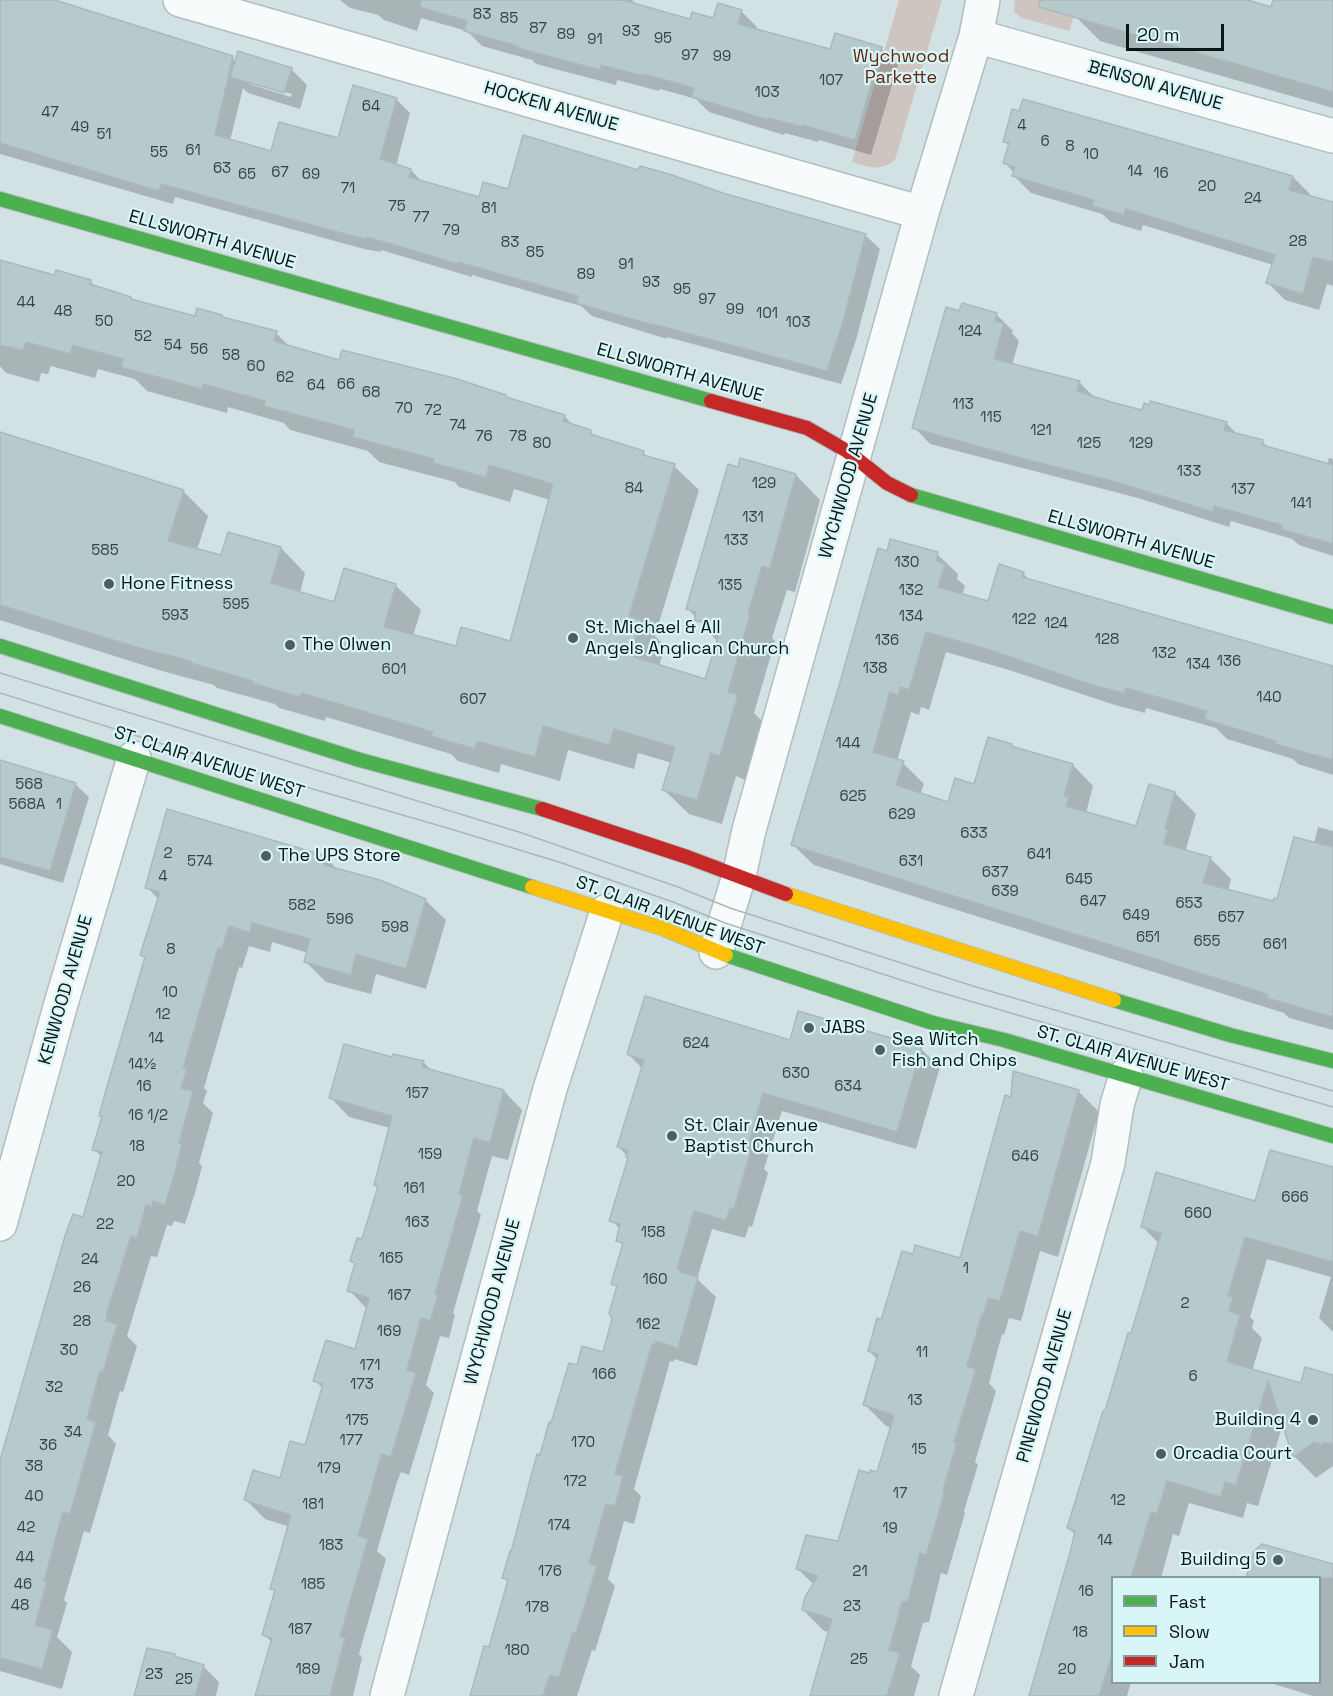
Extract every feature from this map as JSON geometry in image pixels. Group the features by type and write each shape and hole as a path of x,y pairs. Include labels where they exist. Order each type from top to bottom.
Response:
{"main road":[{"name":"ELLSWORTH AVENUE","path":"0,198 807,428 855,456 887,483 908,494 1333,616"},
{"path":"0,646 360,760 522,802 687,857 782,893 1079,990 1230,1035 1333,1061"},
{"name":"ST. CLAIR AVENUE WEST","path":"0,716 607,911 664,930 716,952 939,1025 995,1038 1333,1136"}],"street":[{"name":"HOCKEN AVENUE","path":"180,0 922,213"},
{"name":"WYCHWOOD AVENUE","path":"716,952 922,213 976,36 983,0"},
{"name":"BENSON AVENUE","path":"976,36 1333,136"},
{"name":"KENWOOD AVENUE","path":"0,1224 60,1006 134,758"},
{"name":"WYCHWOOD AVENUE","path":"387,1696 550,1089 607,911"},
{"name":"PINEWOOD AVENUE","path":"956,1696 1108,1163 1117,1105 1126,1075"}],"green space":[{"name":"Wychwood Parkette","path":"899,0 942,0 895,160 884,166 869,167 852,162"},
{"path":"1015,0 1079,0 1069,31 1022,18 1014,12"}],"building":[{"path":"0,0 55,0 233,56 215,135 271,151 279,122 338,138 353,85 397,98 380,159 411,169 409,177 479,197 483,182 508,189 523,135 638,170 640,166 669,174 723,193 866,234 842,325 827,371 576,303 578,296 458,262 458,264 367,237 366,239 349,235 161,184 159,191 0,143"},
{"path":"421,0 622,0 690,19 692,12 713,18 718,3 742,10 738,24 830,49 835,33 882,47 855,140 803,125 802,127 769,118 769,120 691,97 694,88 644,74 643,76 601,65 600,70 464,31 467,21 420,7"},
{"path":"1040,0 1248,0 1271,7 1273,0 1333,0 1333,92 1039,7"},
{"path":"238,51 292,68 284,93 230,77"},
{"path":"1023,99 1293,176 1289,190 1333,202 1333,262 1313,257 1303,294 1266,283 1275,255 1126,209 1124,215 1092,206 1094,200 1012,176 1015,167 1003,163 1009,143 1003,142 1012,109 1019,111"},
{"path":"0,260 54,275 56,270 91,280 90,284 131,297 131,299 195,316 197,308 277,331 274,341 339,360 342,350 454,378 565,415 563,421 591,430 590,434 644,451 643,455 675,464 629,616 641,620 631,656 705,679 721,628 694,620 696,612 686,609 728,464 738,467 740,458 796,474 770,568 762,566 748,614 750,615 728,692 738,695 720,756 711,753 697,800 662,790 675,747 614,729 609,745 543,726 535,757 477,741 475,749 431,736 433,732 302,693 300,697 252,683 253,681 191,663 191,661 136,647 0,605 0,432 184,490 168,541 221,555 228,532 281,547 271,583 334,602 344,568 396,584 384,627 456,646 461,627 510,641 553,484 489,465 486,478 433,463 434,459 352,437 354,430 264,406 265,401 203,384 202,389 121,367 123,359 73,345 70,354 26,342 23,350 0,345"},
{"path":"962,303 997,313 995,321 1004,323 994,359 1080,381 1077,391 1111,402 1142,410 1144,403 1149,405 1150,401 1227,422 1224,430 1263,440 1262,445 1333,465 1333,544 1281,529 1282,525 1214,506 1213,512 1120,483 912,428 946,307 959,311"},
{"path":"890,539 938,552 936,561 945,564 938,587 988,601 999,564 1024,572 1022,577 1333,666 1333,760 1275,744 1276,741 1204,719 1207,711 1126,688 1124,693 1092,685 987,649 926,632 909,690 900,687 898,695 890,692 873,752 904,761 896,785 948,802 955,778 974,784 988,737 1073,764 1064,796 1069,797 1066,806 1136,826 1149,784 1175,792 1165,829 1168,829 1164,844 1211,857 1203,883 1273,901 1274,898 1277,899 1294,837 1333,847 1333,1017 1267,998 1267,994 791,845 878,548 887,551"},
{"path":"0,760 76,783 50,871 0,857"},
{"path":"167,809 326,856 324,865 380,880 426,899 406,969 356,954 351,975 304,962 310,939 252,923 250,933 229,926 222,949 218,948 183,1068 187,1069 181,1088 193,1091 179,1143 182,1144 165,1205 153,1201 152,1207 146,1205 137,1238 131,1236 107,1312 106,1321 117,1324 103,1372 100,1371 87,1419 96,1422 70,1514 63,1512 44,1581 47,1581 35,1625 53,1630 42,1669 0,1658 0,1460 65,1236 73,1214 83,1217 102,1152 92,1150 102,1116 99,1116 106,1090 145,957 140,955 160,892 145,888"},
{"path":"645,996 790,1040 798,1011 922,1047 897,1132 763,1093 746,1152 750,1153 734,1209 730,1208 726,1221 694,1211 677,1269 698,1277 678,1348 656,1341 654,1345 652,1344 615,1474 623,1476 615,1506 606,1504 589,1563 597,1566 576,1633 573,1632 559,1677 550,1675 543,1696 470,1696 484,1646 489,1647 508,1580 502,1578 537,1454 540,1455 569,1363 577,1365 582,1346 603,1352 612,1319 609,1313 617,1286 611,1284 623,1243 616,1241 620,1224 609,1221 628,1158 626,1157 628,1150 617,1147 644,1060 627,1054"},
{"path":"344,1044 392,1057 393,1054 424,1061 422,1067 504,1090 490,1143 474,1138 459,1194 463,1195 435,1294 438,1295 430,1321 421,1318 407,1370 416,1373 391,1457 382,1454 358,1536 368,1539 340,1637 345,1638 330,1696 255,1696 272,1638 262,1635 275,1590 270,1589 291,1515 244,1500 253,1470 280,1478 290,1441 305,1445 323,1384 313,1381 326,1340 355,1349 369,1298 347,1291 355,1263 350,1261 357,1238 362,1239 378,1186 374,1185 392,1116 329,1098"},
{"path":"1013,1071 1079,1090 1038,1236 1020,1231 1000,1301 988,1298 982,1314 967,1366 976,1369 954,1442 957,1443 937,1519 926,1555 920,1553 908,1601 902,1602 889,1650 900,1653 887,1696 810,1696 832,1619 802,1610 805,1597 818,1576 796,1569 806,1535 838,1541 859,1470 869,1473 870,1470 877,1472 894,1415 863,1405 878,1354 868,1351 877,1318 881,1320 902,1251 913,1254 915,1245 960,1258 1005,1095 1011,1097"},
{"path":"1270,1150 1333,1167 1333,1262 1245,1237 1228,1296 1233,1297 1229,1311 1240,1315 1227,1362 1301,1383 1305,1367 1333,1375 1333,1444 1324,1442 1323,1445 1314,1442 1293,1457 1268,1381 1236,1485 1225,1482 1221,1497 1167,1481 1157,1514 1151,1512 1132,1576 1111,1576 1111,1658 1099,1696 1029,1696 1071,1549 1075,1531 1067,1528 1161,1233 1141,1227 1156,1172 1255,1201"},
{"name":"Building 5","path":"1262,1544 1333,1564 1333,1578 1247,1576 1254,1551"},
{"path":"147,1648 175,1654 174,1656 204,1665 195,1696 134,1696"}],"tram line":[{"path":"0,673 522,833 678,887 730,908 976,987 1333,1091"},
{"path":"0,693 220,762 562,863 725,923 932,990 1333,1107"}],"traffic: fast":[{"path":"0,199 711,401"},
{"path":"911,495 1333,617"},
{"path":"0,646 360,760 542,809"},
{"path":"0,716 532,887"},
{"path":"726,955 933,1023 1004,1040 1333,1136"},
{"path":"1114,1000 1230,1035 1333,1061"}],"traffic: slow":[{"path":"532,887 664,929 726,955"},
{"path":"786,894 1114,1000"}],"traffic: jam":[{"path":"711,401 807,428 847,451 887,483 911,495"},
{"path":"542,809 687,857 786,894"}],"place":[{"name":"Hone Fitness","path":"109,584"},
{"name":"St. Michael & All Angels Anglican Church","path":"573,638"},
{"name":"The Olwen","path":"290,645"},
{"name":"The UPS Store","path":"266,856"},
{"name":"JABS","path":"809,1028"},
{"name":"Sea Witch Fish and Chips","path":"880,1050"},
{"name":"St. Clair Avenue Baptist Church","path":"672,1136"},
{"name":"Building 4","path":"1313,1420"},
{"name":"Orcadia Court","path":"1161,1454"},
{"name":"Building 5","path":"1278,1560"}]}
